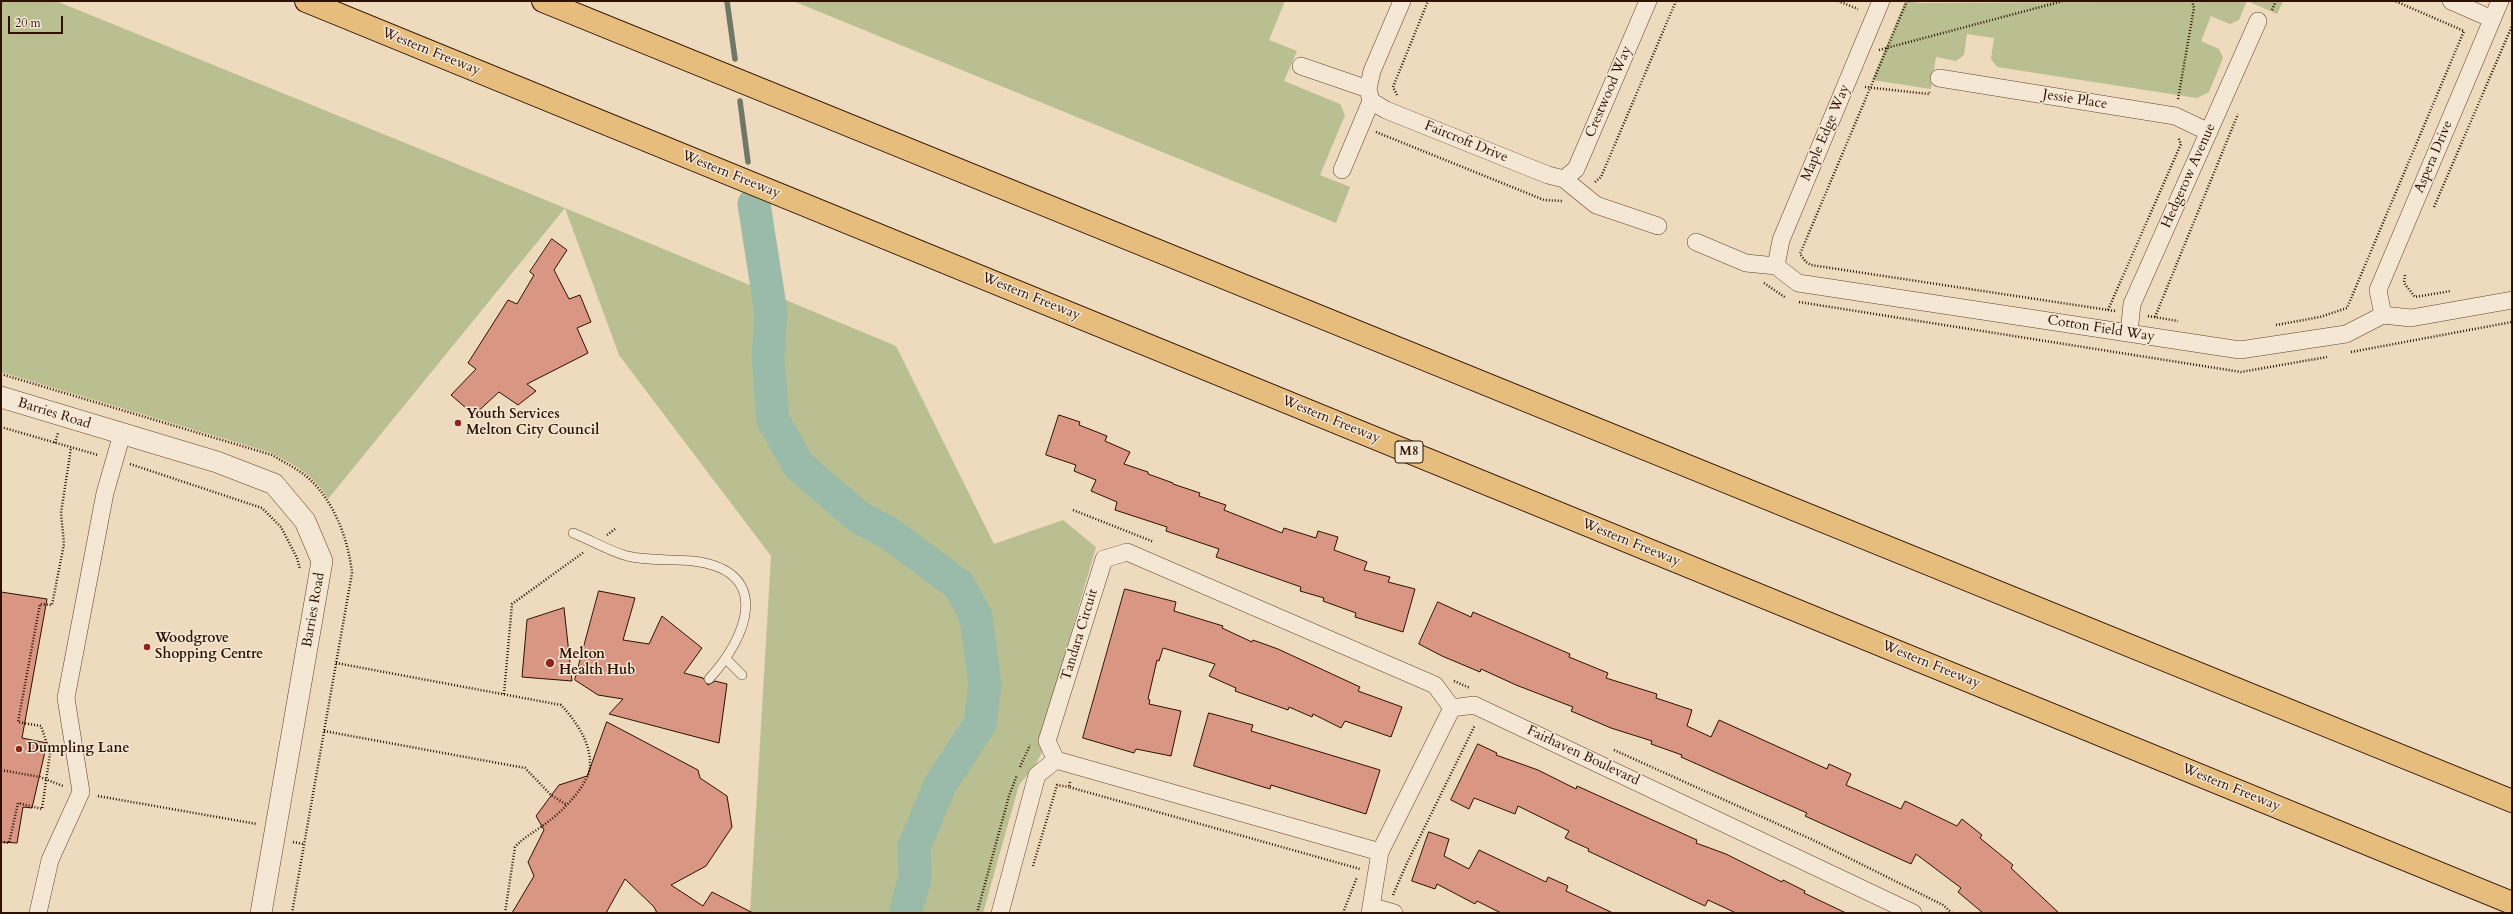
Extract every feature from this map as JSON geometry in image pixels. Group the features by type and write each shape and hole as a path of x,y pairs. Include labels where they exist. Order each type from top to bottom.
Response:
{"highway":[{"name":"Western Freeway","path":"306,1 2512,903"},
{"path":"543,1 2512,801"}],"street":[{"path":"1342,170 1362,123 1369,95 1372,71 1402,1"},
{"name":"Crestwood Way","path":"1564,179 1576,169 1648,1"},
{"name":"Maple Edge Way","path":"1768,266 1881,1"},
{"path":"2451,1 2492,19"},
{"name":"Aspera Drive","path":"2382,315 2378,290 2500,1"},
{"name":"Hedgerow Avenue","path":"2129,333 2132,304 2258,20"},
{"name":"Faircroft Drive","path":"1302,66 1369,95 1393,113 1548,175 1564,179 1596,205 1658,226"},
{"name":"Jessie Place","path":"1938,78 2175,123 2209,132"},
{"name":"Cotton Field Way","path":"1696,242 1746,263 1768,266 1798,283 2240,350 2346,334 2382,315"},
{"path":"2382,315 2411,318 2512,300"},
{"name":"Barries Road","path":"1,397 217,462 274,484 305,521 322,561 261,913"},
{"path":"38,913 50,860 81,792 66,698 105,493 122,434"},
{"name":"Tandara Circuit","path":"1056,760 1047,741 1104,559 1127,552 1435,685 1452,708"},
{"name":"Fairhaven Boulevard","path":"1452,708 1474,705 1908,912"},
{"path":"1381,911 1380,852 1452,708"},
{"path":"1000,913 1037,775 1056,760 1380,852"}],"lane":[{"path":"574,533 626,556 654,560 694,561 714,566 728,572 738,580 746,593 747,607 727,660 709,679"},
{"path":"727,660 742,675"}],"path":[{"path":"1399,98 1393,87 1428,1"},
{"path":"1362,123 1378,134 1544,200 1565,201 1601,177 1676,1"},
{"path":"1838,1 1859,10"},
{"path":"1906,1 1800,254 1806,262 1811,265 2186,322"},
{"path":"1858,56 2063,1"},
{"path":"2108,310 2182,144 2175,123 2194,8 2192,1"},
{"path":"2269,326 2320,317 2346,308 2464,31 2395,1"},
{"path":"1856,17 1860,5"},
{"path":"2434,208 2512,26"},
{"path":"1929,94 1938,78"},
{"path":"1846,85 1936,95"},
{"path":"2155,317 2241,106"},
{"path":"1768,266 1760,277 1765,285 1789,299"},
{"path":"2405,274 2404,283 2415,297 2452,291"},
{"path":"1796,301 2241,372 2335,355"},
{"path":"2342,354 2512,322"},
{"path":"1,374 272,455 302,473 317,487 333,512 346,541 352,574 292,913"},
{"path":"1,426 115,460 262,508 281,526 297,558 300,572"},
{"path":"1,842 9,842 18,803 42,809 48,780 50,753 41,726 18,722 40,604 52,605 54,598 64,544 61,513 71,448"},
{"path":"504,694 512,604 615,529"},
{"path":"336,663 561,705 577,723 588,753 590,766 575,798 549,822 522,840 515,848 505,913"},
{"path":"1381,911 1407,863 1482,709"},
{"path":"324,731 525,768 551,795 567,805"},
{"path":"1,770 48,780 81,792 257,824"},
{"path":"1032,869 1057,786 1069,787"},
{"path":"256,829 258,817"}],"green space":[{"path":"1,1 56,1 565,208 328,499 316,483 303,471 269,452 1,372"},
{"path":"793,1 1285,1 1269,40 1297,51 1284,81 1340,104 1345,115 1320,175 1350,187 1336,223"},
{"path":"1905,1 1920,3 2247,1 2239,20 2230,24 2211,16 2201,41 2219,49 2223,58 2209,92 2197,98 1997,67 1991,59 1994,38 1967,34 1964,55 1956,61 1936,57 1931,89 1872,80"},
{"path":"2247,1 2283,1 2277,14"},
{"path":"565,208 896,346 994,544 1063,520 1096,547 1043,730 1044,748 1035,766 1019,785 983,913 750,913 771,556 619,355"}],"building":[{"path":"552,239 567,250 554,270 569,299 580,295 591,322 577,328 588,353 527,384 536,391 518,405 499,392 474,415 451,395 476,369 468,363 508,300 517,304 534,275 530,272"},
{"path":"1059,415 1080,422 1079,425 1107,436 1105,441 1130,452 1124,464 1148,472 1148,474 1173,484 1200,493 1199,496 1226,505 1224,510 1282,533 1284,528 1316,538 1318,531 1338,537 1334,550 1367,562 1364,570 1390,577 1388,582 1415,589 1403,632 1355,617 1356,613 1323,601 1324,598 1300,591 1301,587 1216,557 1219,549 1166,531 1167,527 1115,510 1117,502 1091,491 1096,480 1074,471 1076,465 1046,455"},
{"path":"1125,589 1176,602 1174,611 1223,626 1222,628 1252,642 1253,640 1278,649 1360,687 1358,691 1402,707 1391,737 1345,721 1341,728 1313,714 1312,717 1289,707 1288,710 1235,691 1236,688 1209,676 1215,664 1163,648 1159,661 1157,660 1148,699 1150,700 1149,704 1181,711 1171,756 1136,749 1134,753 1083,738"},
{"path":"599,591 635,598 623,640 649,644 662,616 702,648 684,673 703,678 708,685 715,681 727,684 719,743 609,714 623,699 598,695 575,680"},
{"path":"1,592 47,599 22,738 47,743 32,808 23,807 17,843 1,842"},
{"path":"1438,602 1471,617 1473,612 1570,654 1569,657 1608,673 1606,678 1657,694 1656,698 1692,710 1687,726 1711,737 1719,720 1827,769 1829,764 1851,774 1846,785 1901,809 1905,801 1957,826 1962,819 1982,835 1980,838 2013,865 2011,868 2059,913 1983,913 1958,892 1961,888 1916,854 1911,864 1805,816 1807,813 1681,757 1682,755 1651,744 1652,741 1611,728 1571,711 1573,707 1516,685 1481,669 1480,672 1442,656 1419,644"},
{"path":"564,608 572,681 522,677 527,620"},
{"path":"1209,713 1253,725 1251,731 1380,770 1366,814 1271,785 1270,789 1194,766"},
{"path":"607,722 698,770 700,778 727,796 732,827 706,866 671,885 703,906 712,892 753,913 657,913 654,907 625,879 606,913 512,913 534,876 528,862 544,830 536,816 559,785 587,776"},
{"path":"1478,744 1497,753 1496,755 1538,770 1576,789 1577,786 1697,840 1696,843 1726,854 1782,882 1783,880 1805,891 1804,893 1846,913 1736,913 1708,900 1705,906 1588,851 1589,849 1565,838 1569,831 1518,806 1515,814 1474,798 1469,809 1451,800"},
{"path":"1429,832 1449,839 1444,856 1469,869 1479,850 1546,882 1548,877 1568,886 1566,891 1613,913 1501,913 1477,901 1475,904 1437,884 1435,889 1412,881"}],"waterway":[{"path":"727,1 735,59"},
{"path":"740,101 748,162"},
{"path":"754,204 771,313 768,357 773,420 799,466 860,518 887,532 959,585 976,617 985,684 980,724 940,785 914,847 915,878 905,913"}],"place":[{"name":"Youth Services Melton City Council","path":"458,423"},
{"name":"Woodgrove Shopping Centre","path":"147,647"},
{"name":"Melton Health Hub","path":"550,663"},
{"name":"Dumpling Lane","path":"19,749"}]}
